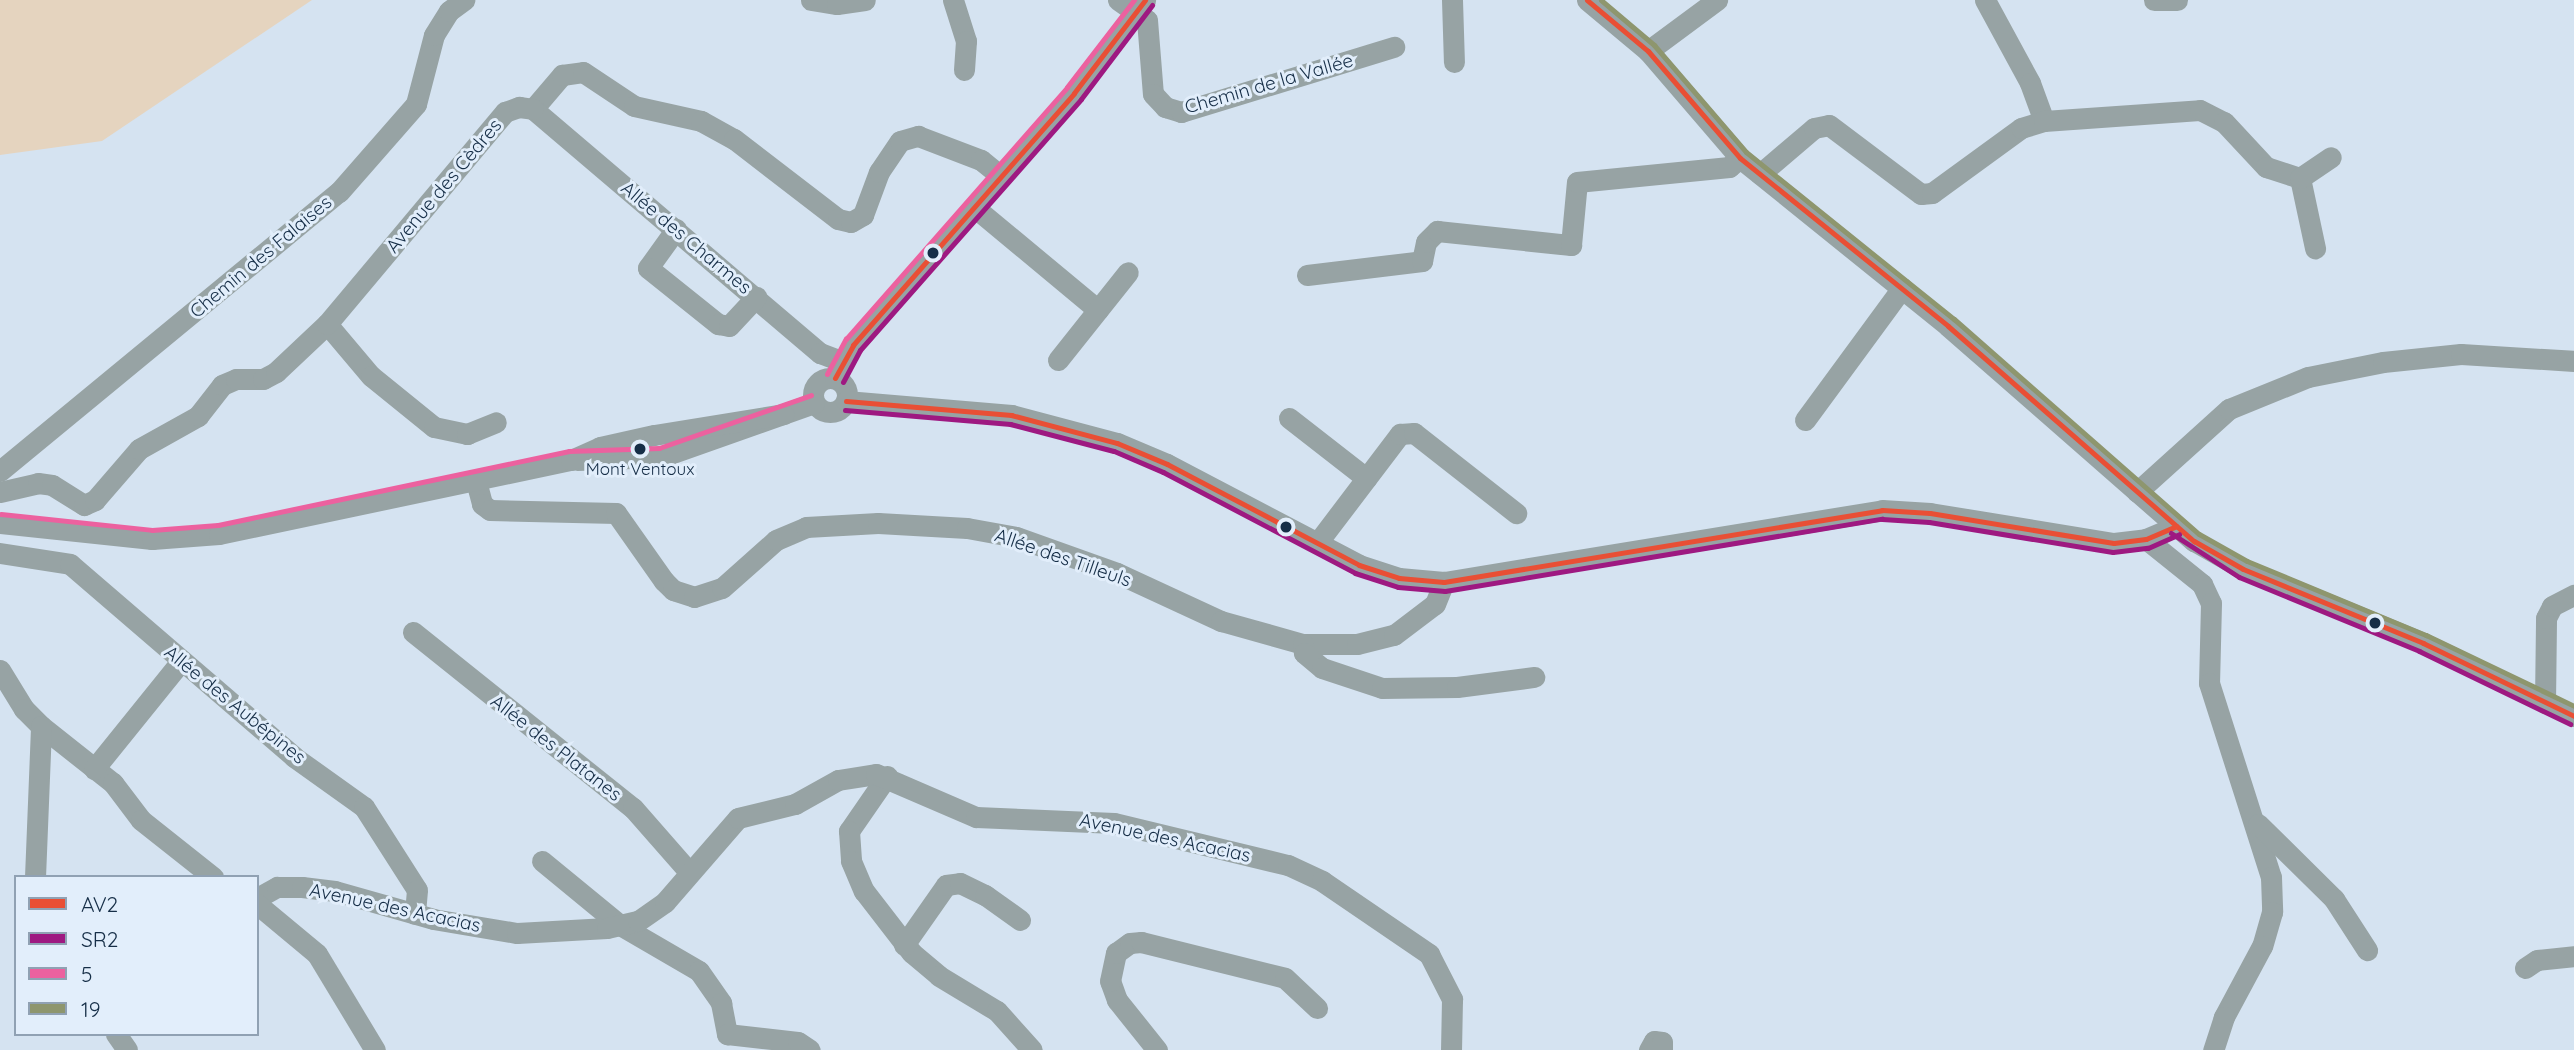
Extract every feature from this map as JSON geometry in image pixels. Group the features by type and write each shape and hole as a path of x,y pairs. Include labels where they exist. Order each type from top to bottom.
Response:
{"street":[{"name":"Chemin des Falaises","path":"0,471 339,192 416,104 434,36 450,11 464,0"},
{"path":"811,0 837,4 865,0"},
{"path":"953,0 966,41 964,69"},
{"path":"1118,0 1141,6 838,369 818,382 812,392 814,403 823,411 834,412 846,401 1011,415 1069,428 1167,464 1372,571 1444,582 1882,510 1930,513 2087,540 2146,539 2176,526"},
{"path":"1452,0 1454,62"},
{"path":"1587,0 1648,51 1740,158 1902,288 2176,526 2243,569 2423,643 2574,716"},
{"path":"1648,51 1717,0"},
{"path":"1985,0 2030,83 2044,121"},
{"path":"2154,0 2177,0"},
{"name":"Chemin de la Vallée","path":"1141,6 1149,25 1153,94 1165,107 1181,112 1394,47"},
{"path":"533,109 562,75 583,72 634,106 701,121 734,139 838,219 850,222 863,215 879,172 900,141 918,136 981,160 1001,176"},
{"name":"Avenue des Cèdres","path":"0,492 38,483 52,485 84,505 95,499 138,449 198,416 222,385 236,379 263,379 276,372 327,324 505,112 519,107 533,109"},
{"name":"Allée des Charmes","path":"533,109 838,369"},
{"path":"1760,174 1814,128 1829,125 1921,194 1932,192 2021,128 2044,121 2200,110 2224,122 2266,167 2300,178"},
{"path":"2300,178 2331,157"},
{"path":"1307,275 1422,261 1426,242 1437,231 1571,245 1577,182 1728,167 1740,158"},
{"path":"2300,178 2315,248"},
{"path":"974,207 1098,310"},
{"path":"676,229 648,268 718,324 729,326 756,297"},
{"path":"1058,360 1128,272"},
{"path":"1805,420 1902,288"},
{"path":"327,324 371,376 434,427 467,434 496,422"},
{"path":"2137,492 2229,409 2308,377 2383,362 2461,354 2574,360"},
{"path":"838,369 844,384 846,401"},
{"path":"0,523 116,537 185,537 285,523 571,460 600,447 654,435 783,414 814,403"},
{"path":"1289,418 1366,478"},
{"path":"1318,542 1400,434 1414,433 1516,513"},
{"name":"Allée des Tilleuls","path":"476,481 482,505 491,510 616,513 673,590 694,597 722,588 776,540 806,527 923,524 1016,537 1117,573 1221,621 1303,644 1357,644 1394,635 1435,604 1444,582"},
{"path":"2146,539 2207,592 2212,613 2207,645 2209,683 2258,824 2271,877 2272,912 2262,946 2224,1017 2213,1050"},
{"name":"Allée des Aubépines","path":"0,553 66,562 294,757 364,807 417,890 415,914"},
{"path":"2546,703 2546,618 2552,606 2574,595"},
{"name":"Allée des Platanes","path":"413,632 633,808 690,873"},
{"path":"1303,644 1304,653 1322,667 1382,688 1457,687 1534,677"},
{"path":"94,769 181,661"},
{"path":"0,670 24,709 41,726 113,783 141,820 210,875"},
{"path":"35,875 41,726"},
{"path":"887,776 850,825 848,851 864,891 904,945 939,976 997,1011 1032,1050"},
{"name":"Avenue des Acacias","path":"259,897 277,887 318,888 415,914 517,933 620,925 638,921 665,902 737,818 795,804 849,777 887,776 976,817 1114,823 1288,865 1322,881 1429,954 1452,999 1451,1050"},
{"path":"2258,824 2334,899 2367,950"},
{"path":"542,860 620,925 699,971 721,1003 725,1042 786,1040 810,1050"},
{"path":"904,945 946,885 960,883 985,895 1020,920"},
{"path":"259,906 317,954 374,1050"},
{"path":"1157,1050 1117,1000 1110,981 1116,953 1130,943 1140,942 1285,978 1317,1008"},
{"path":"2525,968 2537,960 2574,956"},
{"path":"1649,1050 1654,1041 1662,1042 1661,1050"}],"shaded area":[{"path":"0,0 312,0 102,141 0,155"}],"transit line":[{"name":"5","path":"827,374 846,339 1067,87 1134,0"},
{"name":"AV2","path":"835,378 853,345 1074,93 1145,0"},
{"name":"AV2","path":"1587,0 1648,51 1740,158 1948,326 2194,541 2243,569 2423,643 2574,716"},
{"name":"19","path":"1601,0 1654,45 1746,152 1954,319 2199,534 2247,561 2426,635 2574,706"},
{"name":"SR2","path":"843,382 860,350 1081,99 1152,5"},
{"name":"5","path":"1,514 152,530 218,525 569,451 659,448 811,395"},
{"name":"AV2","path":"846,401 1011,415 1117,443 1167,464 1359,565 1399,578 1444,582 1882,510 1930,513 2114,543 2146,539 2176,526"},
{"name":"SR2","path":"845,410 1010,424 1114,451 1163,472 1355,573 1398,587 1445,591 1882,519 1929,522 2113,552 2148,548 2179,534"},
{"name":"SR2","path":"2171,533 2239,577 2419,651 2570,724"}],"place":[{"name":"Mont Ventoux","path":"640,449"}]}
